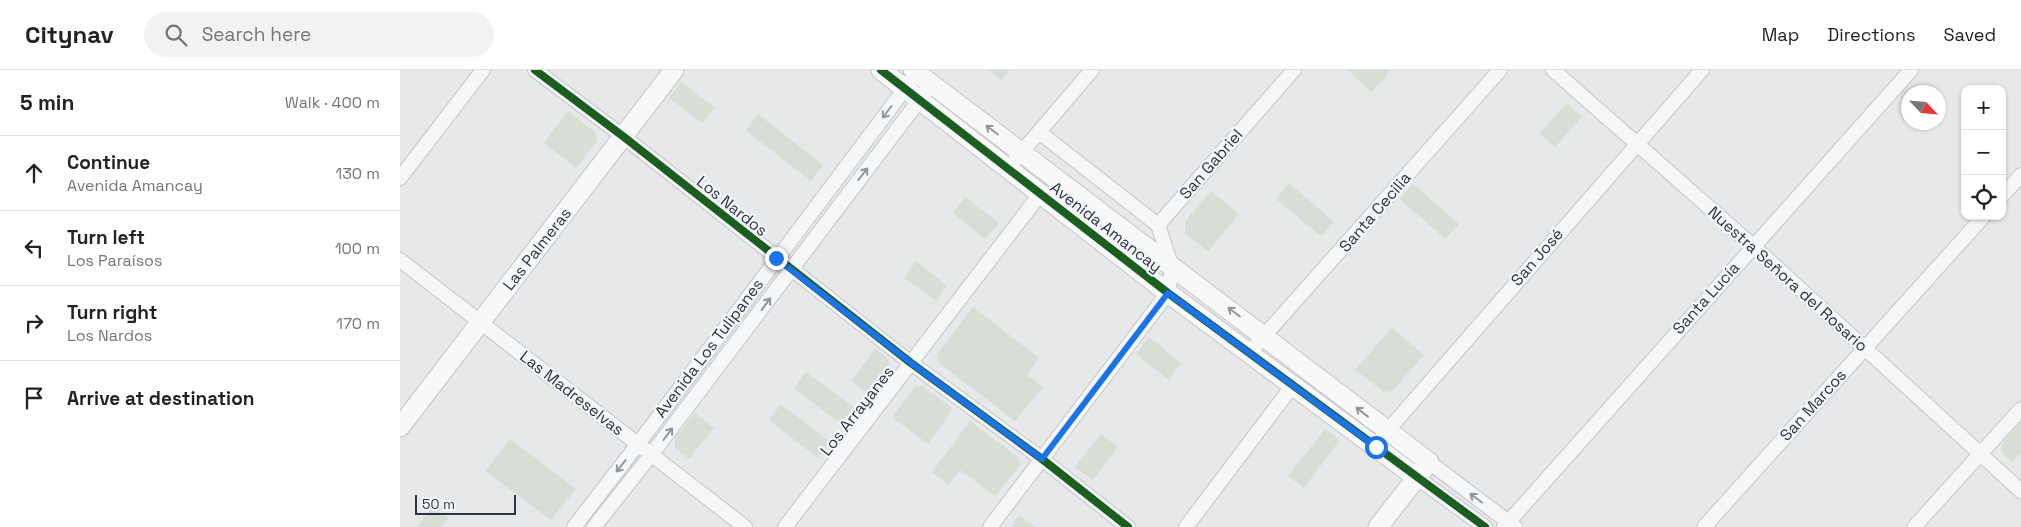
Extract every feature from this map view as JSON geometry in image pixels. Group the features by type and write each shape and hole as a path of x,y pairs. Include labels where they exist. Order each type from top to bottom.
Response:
{"street":[{"path":"400,178 483,70"},
{"name":"Los Nardos","path":"535,70 624,137 911,363 1042,459 1128,527"},
{"name":"Las Palmeras","path":"400,428 674,70"},
{"name":"Avenida Amancay","path":"881,70 1168,293 1485,527"},
{"path":"1008,168 1092,70"},
{"name":"San Gabriel","path":"1158,225 1294,70"},
{"name":"Santa Cecilia","path":"1249,353 1500,70"},
{"name":"Nuestra Señora del Rosario","path":"1553,70 1753,246 2021,491"},
{"name":"San José","path":"1376,447 1386,430 1702,70"},
{"name":"Santa Lucía","path":"1509,525 1753,246 1911,70"},
{"name":"Avenida Amancay","path":"914,72 1265,336 1509,525"},
{"name":"Avenida Los Tulipanes","path":"574,527 904,89 914,72"},
{"name":"Avenida Los Tulipanes","path":"594,527 766,305 790,269 931,84"},
{"path":"990,527 1168,293 1172,267 1158,225 1039,132"},
{"path":"2006,192 2021,175"},
{"name":"Los Arrayanes","path":"785,527 1041,193"},
{"name":"San Marcos","path":"1704,527 1980,220"},
{"name":"Las Madreselvas","path":"400,260 745,527"},
{"path":"1186,527 1293,385"},
{"path":"1914,527 2021,409"},
{"path":"1378,527 1429,462"}],"shaded area":[{"path":"989,70 1010,70 1001,80"},
{"path":"1348,70 1391,70 1371,92"},
{"path":"681,82 715,108 702,123 669,98"},
{"path":"1567,103 1582,117 1555,147 1540,133"},
{"path":"568,111 596,133 597,141 576,168 544,143"},
{"path":"758,114 823,165 811,181 746,131"},
{"path":"1289,183 1334,222 1321,236 1276,199"},
{"path":"1413,184 1459,224 1445,239 1400,199"},
{"path":"1211,191 1239,214 1208,251 1185,234 1185,221"},
{"path":"965,197 999,223 985,239 953,213"},
{"path":"916,261 947,286 936,301 904,278"},
{"path":"973,307 1039,358 1027,375 1043,387 1015,421 938,362 937,354"},
{"path":"1392,328 1424,355 1392,391 1384,392 1355,370"},
{"path":"1149,337 1181,363 1169,380 1136,354"},
{"path":"875,349 887,358 889,365 867,393 851,381"},
{"path":"806,372 856,409 843,425 794,389"},
{"path":"923,386 953,409 928,444 892,417 915,387"},
{"path":"781,404 830,442 818,458 769,420"},
{"path":"695,413 714,428 689,459 675,448 675,438"},
{"path":"970,421 1019,458 1020,465 995,496 960,470 948,485 932,472"},
{"path":"2021,422 2021,452 2013,462 2002,453 2001,445"},
{"path":"1325,429 1340,440 1304,488 1288,476"},
{"path":"1101,434 1118,447 1093,480 1075,467"},
{"path":"510,439 576,489 551,520 485,471"},
{"path":"433,507 448,518 441,527 417,527"},
{"path":"1019,515 1036,527 1011,527"}],"cycle path":[{"path":"535,70 624,137 911,363 1042,459 1128,527"},
{"path":"881,70 1168,293 1485,527"}],"route":[{"path":"776,258 911,363 1042,459 1168,293 1376,447"}]}
